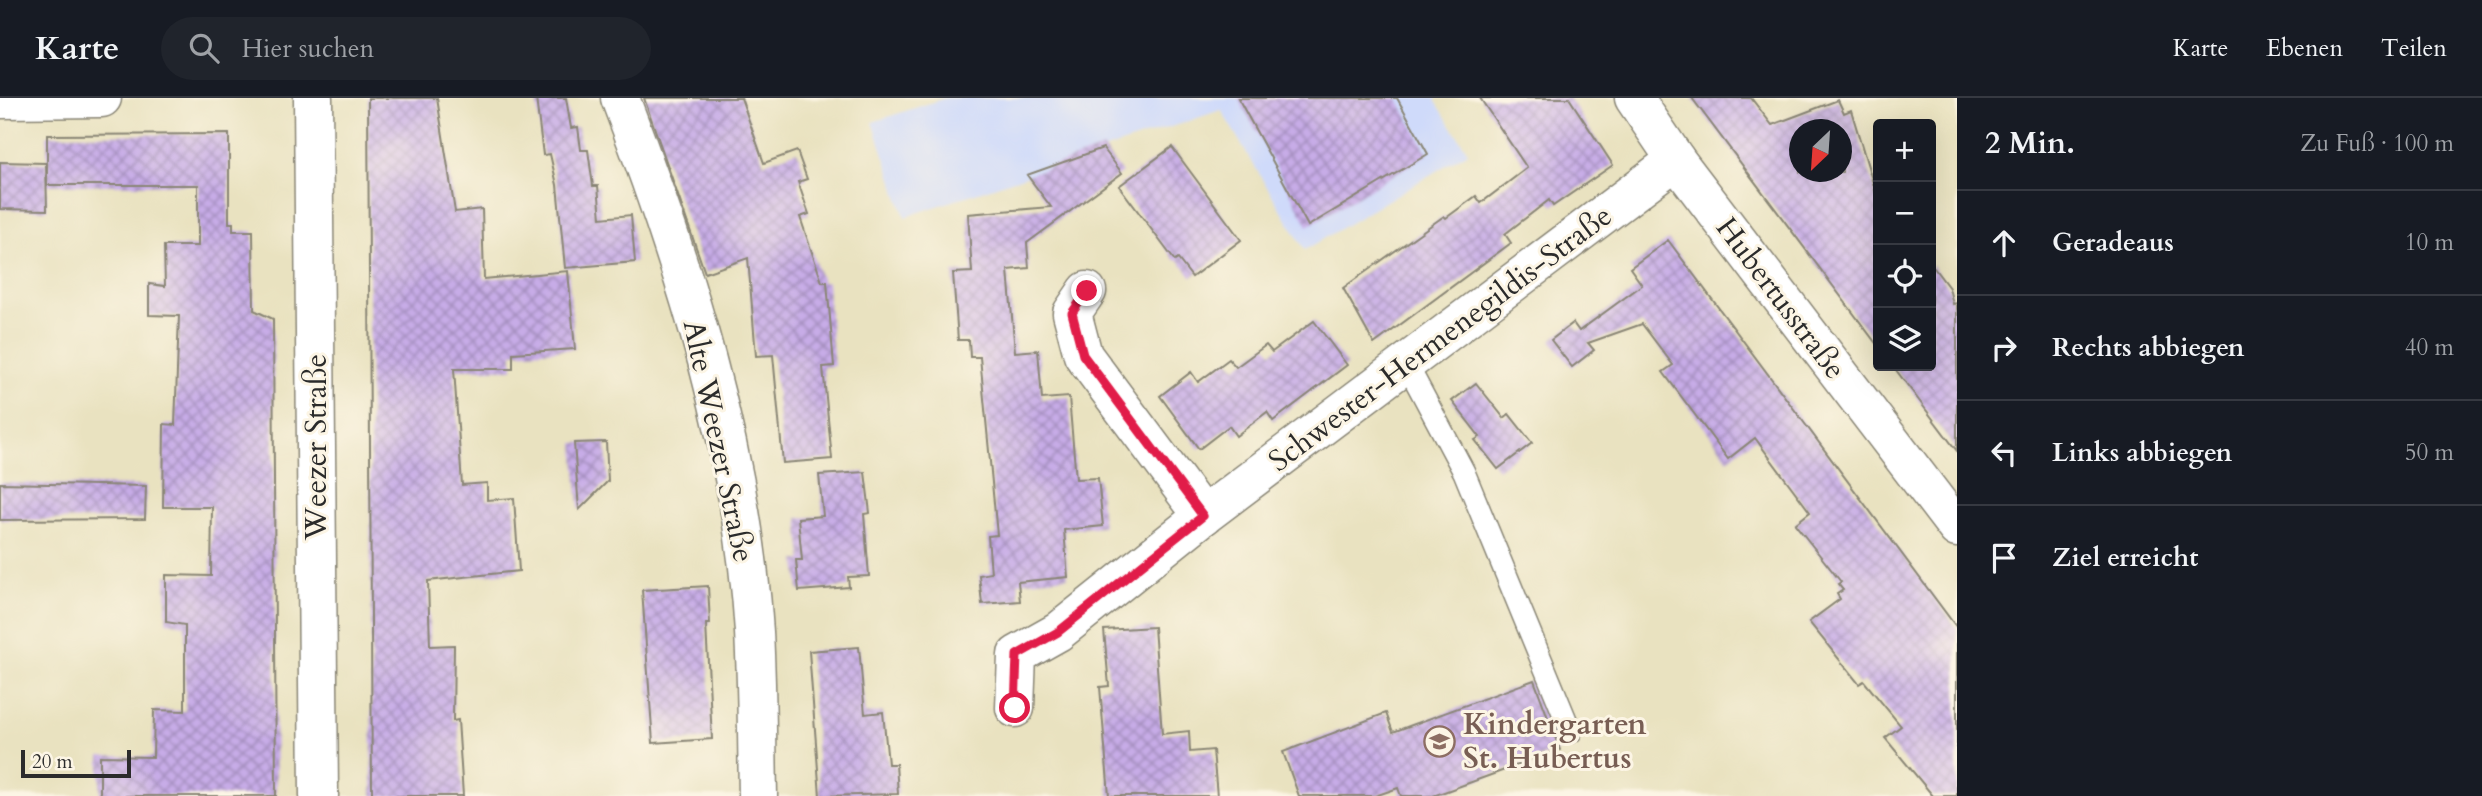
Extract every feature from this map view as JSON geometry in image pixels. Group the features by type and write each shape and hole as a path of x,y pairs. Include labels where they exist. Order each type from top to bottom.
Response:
{"street":[{"path":"0,99 102,98"},
{"name":"Weezer Straße","path":"313,98 320,796"},
{"name":"Alte Weezer Straße","path":"620,98 660,201 705,353 738,504 754,630 758,796"},
{"name":"Hubertusstraße","path":"1634,98 1676,160 1957,528"},
{"name":"Schwester-Hermenegildis-Straße","path":"1015,708 1017,655 1058,632 1203,516 1676,160"},
{"path":"1087,291 1072,313 1083,355 1203,516"}],"lane":[{"path":"1406,363 1464,472 1571,732"}],"shaded area":[{"path":"945,98 1438,98 1435,100 1468,152 1305,250 1221,110 905,217 873,122"}],"building":[{"path":"368,98 437,98 455,212 482,209 484,279 568,271 575,349 513,353 513,369 454,369 462,485 487,483 487,500 514,498 519,571 428,581 430,646 454,645 453,721 458,720 463,796 372,796"},
{"path":"536,98 566,98 571,128 578,127 581,150 588,150 593,186 598,186 601,218 631,215 635,262 565,268 557,185 550,154 543,155"},
{"path":"644,98 741,98 764,163 797,151 807,179 798,182 809,214 800,217 822,282 827,282 834,366 823,367 832,459 783,463 773,355 756,356 748,258 705,273"},
{"path":"1238,98 1397,98 1428,154 1308,226"},
{"path":"1480,98 1569,98 1613,165 1553,206 1549,200 1505,234 1511,243 1374,344 1343,288 1444,216 1446,218 1476,196 1481,203 1527,168"},
{"path":"1692,98 1751,98 1772,125 1838,100 1844,113 1851,110 1873,183 1873,339"},
{"path":"229,134 229,223 233,223 233,231 253,231 254,310 273,319 276,796 100,796 100,756 153,757 154,710 185,711 185,625 166,622 166,575 211,576 212,507 163,507 164,424 175,425 179,316 149,315 149,284 165,286 164,246 198,246 198,185 47,185 47,135"},
{"path":"1172,147 1241,240 1192,277 1178,259 1175,261 1119,186"},
{"path":"1103,148 1122,173 1027,243 1029,268 1008,270 1015,352 1038,350 1042,399 1069,397 1076,479 1098,478 1103,526 1064,530 1068,577 1018,582 1020,601 982,604 979,575 991,573 988,536 997,535 980,357 970,357 969,340 958,340 953,273 972,272 968,214 1051,207 1027,175"},
{"path":"0,162 46,163 47,210 0,209"},
{"path":"1668,240 1957,628 1957,796 1933,796 1885,738 1901,726 1864,681 1859,684 1809,622 1840,599 1837,594 1843,590 1838,584 1841,582 1795,524 1810,512 1755,438 1728,459 1663,372 1673,365 1642,324 1588,343 1594,350 1572,367 1551,340 1573,323 1579,331 1642,285 1630,268"},
{"path":"1936,271 1949,288 1953,304 1957,303 1957,451 1897,371 1936,371"},
{"path":"1314,321 1347,365 1273,421 1267,412 1236,436 1229,426 1199,449 1160,396 1191,372 1198,382 1229,359 1236,367 1266,345 1272,352"},
{"path":"1476,383 1504,418 1509,414 1532,443 1498,469 1475,440 1480,437 1452,401"},
{"path":"606,442 608,481 579,510 574,443"},
{"path":"865,472 870,513 864,514 869,576 848,577 849,587 799,591 796,560 802,560 798,518 823,516 819,475"},
{"path":"0,483 146,486 145,519 0,520"},
{"path":"708,586 710,624 706,624 712,739 653,743 642,590"},
{"path":"1154,627 1162,734 1189,731 1190,752 1213,750 1217,796 1109,796 1100,687 1109,686 1104,630"},
{"path":"859,647 865,714 883,712 888,764 896,764 898,794 820,796 809,651"},
{"path":"1534,680 1560,750 1433,796 1401,796 1398,788 1375,796 1299,796 1283,752 1386,713 1393,732"}],"place":[{"name":"Kindergarten St. Hubertus","path":"1440,741"}],"route":[{"path":"1015,708 1017,655 1058,632 1203,516 1083,355 1072,313 1087,291"}]}
